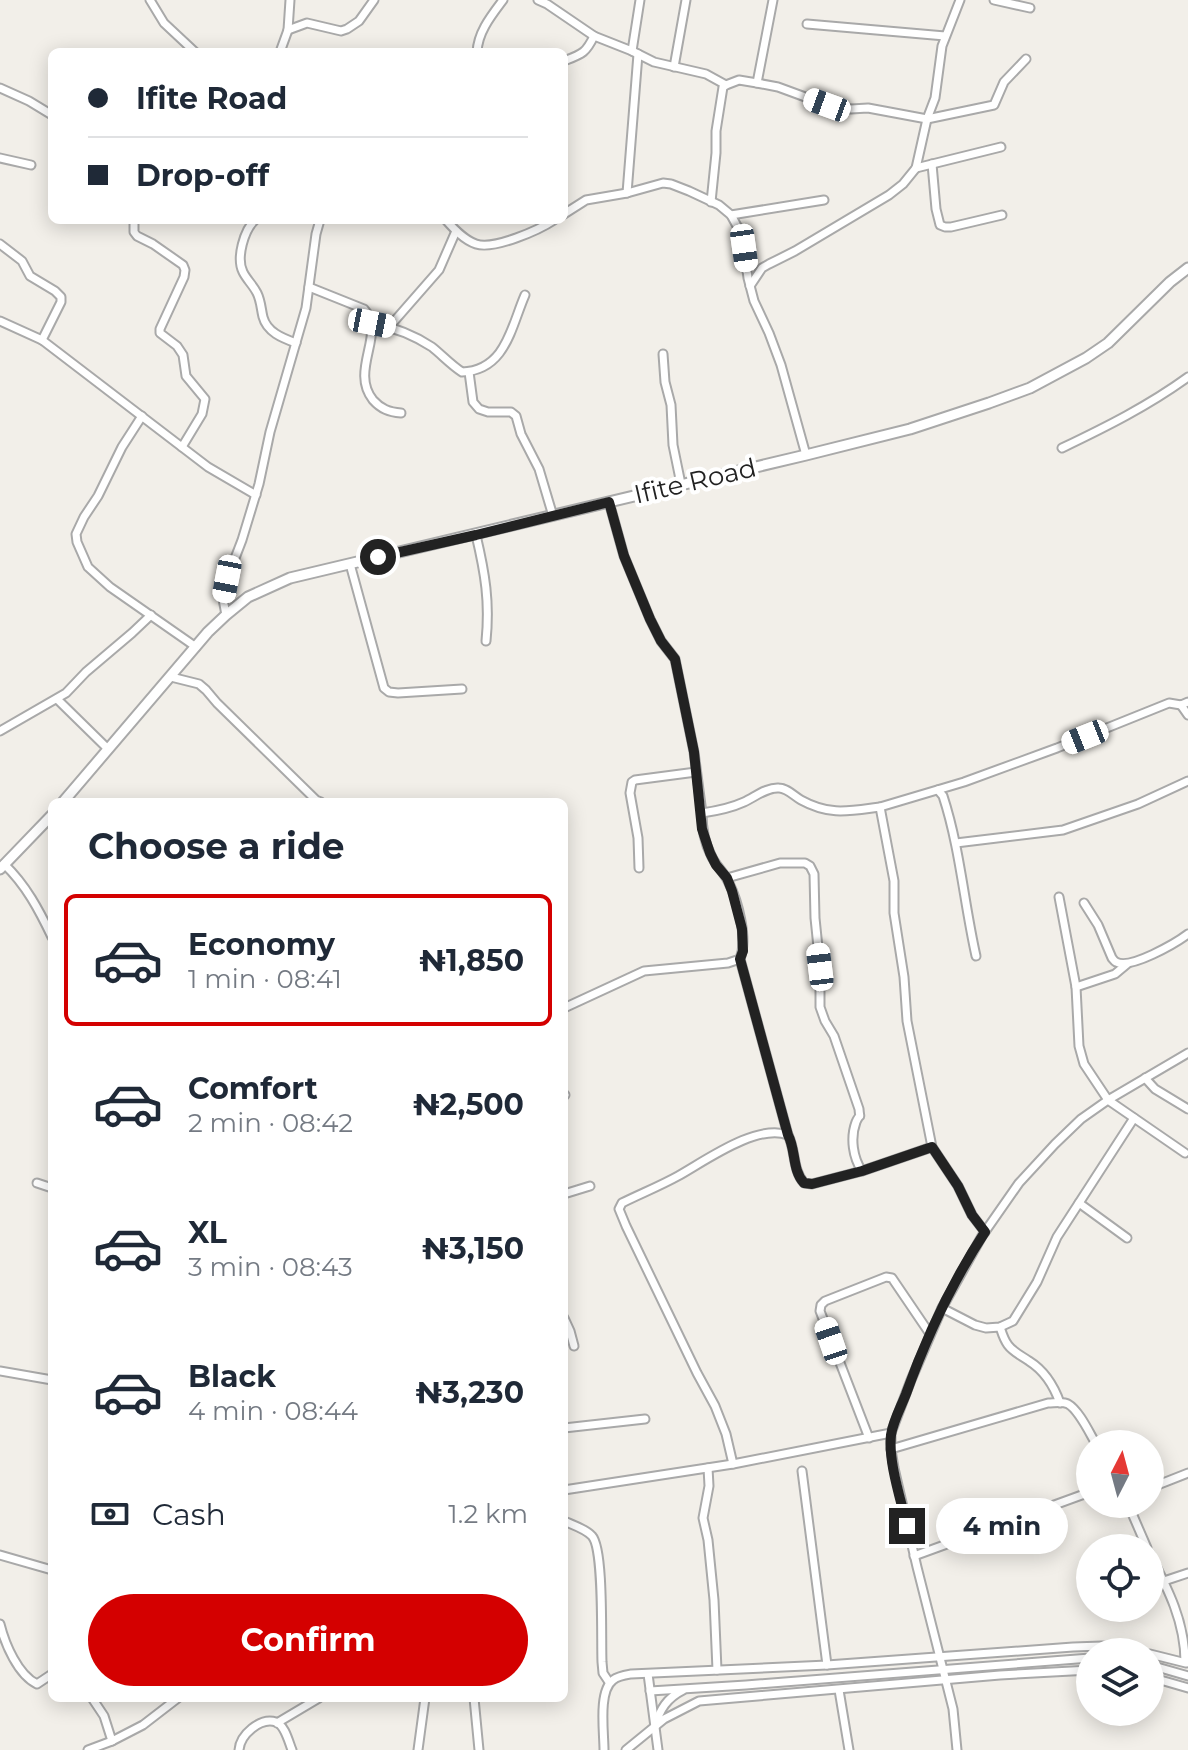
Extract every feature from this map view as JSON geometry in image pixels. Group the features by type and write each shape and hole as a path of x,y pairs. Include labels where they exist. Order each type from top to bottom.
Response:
{"street":[{"path":"150,0 164,23 191,48"},
{"path":"281,48 288,30 290,0"},
{"path":"288,30 307,23 341,31 347,29 359,21 374,0"},
{"path":"477,48 487,21 503,0"},
{"path":"538,0 547,2 594,36 654,62 706,74 726,85"},
{"path":"627,193 640,0"},
{"path":"674,67 686,0"},
{"path":"757,83 773,0"},
{"path":"750,286 762,268 889,195 916,168 935,98 942,46 960,0"},
{"path":"994,0 1030,8"},
{"path":"807,24 945,36"},
{"path":"568,59 582,54 594,36"},
{"path":"711,202 716,131 723,87 726,85 739,80 757,83 778,87 827,105 868,108 927,119 994,105 1004,82 1026,59"},
{"path":"0,88 48,113"},
{"path":"916,168 1001,147"},
{"path":"0,158 31,165"},
{"path":"932,164 940,225 951,227 1002,215"},
{"path":"568,211 586,200 663,183 719,205 731,215 744,248 754,301 781,365 806,455"},
{"path":"731,215 824,200"},
{"path":"134,224 137,236 161,249 183,265 185,270 160,329 160,333 183,355 186,376 205,399 202,414 182,447"},
{"path":"250,224 240,259 241,269 259,296 268,328 296,343"},
{"path":"226,615 223,599 227,579 256,495 270,432 296,343 319,224"},
{"path":"450,224 474,243 482,245 517,238 548,224"},
{"path":"390,326 439,270 456,231"},
{"path":"0,244 22,261 30,276 61,297 42,340"},
{"name":"Ifite Road","path":"66,798 226,615 265,588 290,578 806,455 946,418 1030,388 1086,358 1108,343 1188,268"},
{"path":"309,287 364,309 369,314 372,323 364,382 369,395 379,407 401,413"},
{"path":"372,323 390,326 430,346 462,372 469,372 482,369 497,356 507,342 525,295"},
{"path":"0,321 42,340 208,467 256,495"},
{"path":"663,354 673,445 681,484"},
{"path":"469,372 473,402 479,409 511,412 516,416 521,434 539,469 553,516"},
{"path":"1062,448 1126,417 1188,377"},
{"path":"142,416 76,534 88,567 110,587 196,647"},
{"path":"609,502 624,556 650,619 675,659 685,701 702,829 716,865 727,878 742,929 743,951 740,959 793,1144 799,1177 804,1183 812,1184 932,1147"},
{"path":"476,535 488,596 486,641"},
{"path":"350,564 384,688 398,693 462,689"},
{"path":"0,731 66,693 151,615"},
{"path":"171,677 199,684 317,798"},
{"path":"57,699 108,749"},
{"path":"702,813 743,803 767,790 779,788 800,800 837,812 880,807 964,782 1169,703 1184,704 1188,715"},
{"path":"639,868 638,838 630,793 632,782 696,772"},
{"path":"956,843 1063,830 1138,804 1188,781"},
{"path":"938,790 943,796 956,843 976,956"},
{"path":"880,807 894,881 894,913 907,1021 932,1147 985,1232"},
{"path":"48,819 2,867 18,878 48,928"},
{"path":"727,878 780,863 805,863 814,874 820,1007 834,1036 859,1109 853,1138 857,1164 862,1171"},
{"path":"1059,897 1076,987 1079,1046 1084,1064 1108,1100 1185,1153"},
{"path":"1084,903 1098,925 1112,958 1115,962 1127,964"},
{"path":"1076,987 1115,974 1127,964 1151,955 1188,934"},
{"path":"568,1006 644,971 728,963 740,959"},
{"path":"957,1750 953,1709 914,1556 891,1449 891,1433 942,1308 985,1232 1019,1183 1081,1119 1188,1053"},
{"path":"1145,1078 1155,1089 1188,1109"},
{"path":"942,1308 986,1328 1000,1327 1013,1321 1024,1306 1057,1237 1134,1118"},
{"path":"733,1464 715,1406 619,1209 622,1203 750,1138 781,1132 788,1135"},
{"path":"37,1183 48,1187"},
{"path":"568,1193 590,1186"},
{"path":"1079,1203 1127,1238"},
{"path":"869,1438 820,1311 821,1305 886,1277 892,1278 930,1334"},
{"path":"568,1327 574,1346"},
{"path":"1000,1327 1007,1344 1045,1374 1060,1403"},
{"path":"0,1371 48,1379"},
{"path":"891,1449 1048,1403 1068,1403 1087,1430"},
{"path":"568,1428 645,1419"},
{"path":"568,1489 733,1464 891,1433"},
{"path":"708,1468 709,1486 703,1518 714,1600 717,1670"},
{"path":"802,1471 827,1665"},
{"path":"1164,1482 1188,1473"},
{"path":"914,1556 1076,1497"},
{"path":"568,1523 588,1532 597,1545 602,1662 603,1673 609,1682"},
{"path":"0,1555 48,1569"},
{"path":"1164,1658 1186,1663 1185,1644 1176,1609 1164,1581 1188,1573"},
{"path":"0,1624 11,1654 29,1680 37,1684 48,1677"},
{"path":"604,1750 604,1694 609,1682 616,1677 1076,1647"},
{"path":"650,1691 1076,1659"},
{"path":"1164,1669 1188,1676"},
{"path":"626,1750 664,1719 699,1701 1076,1671"},
{"path":"648,1674 658,1750"},
{"path":"1164,1681 1188,1688"},
{"path":"654,1728 666,1701 687,1689"},
{"path":"839,1690 849,1750"},
{"path":"95,1702 104,1716 112,1741"},
{"path":"88,1750 143,1725 173,1702"},
{"path":"239,1750 240,1741 246,1733 260,1725 277,1723 312,1702"},
{"path":"418,1750 424,1702"},
{"path":"474,1702 479,1750"},
{"path":"277,1723 282,1727 292,1750"}],"route":[{"path":"378,557 609,502 624,556 650,619 675,659 694,752 702,829 716,865 727,878 739,913 743,941 740,959 793,1144 799,1177 804,1183 812,1184 932,1147 985,1232 942,1308 891,1433 894,1468 907,1526"}]}
